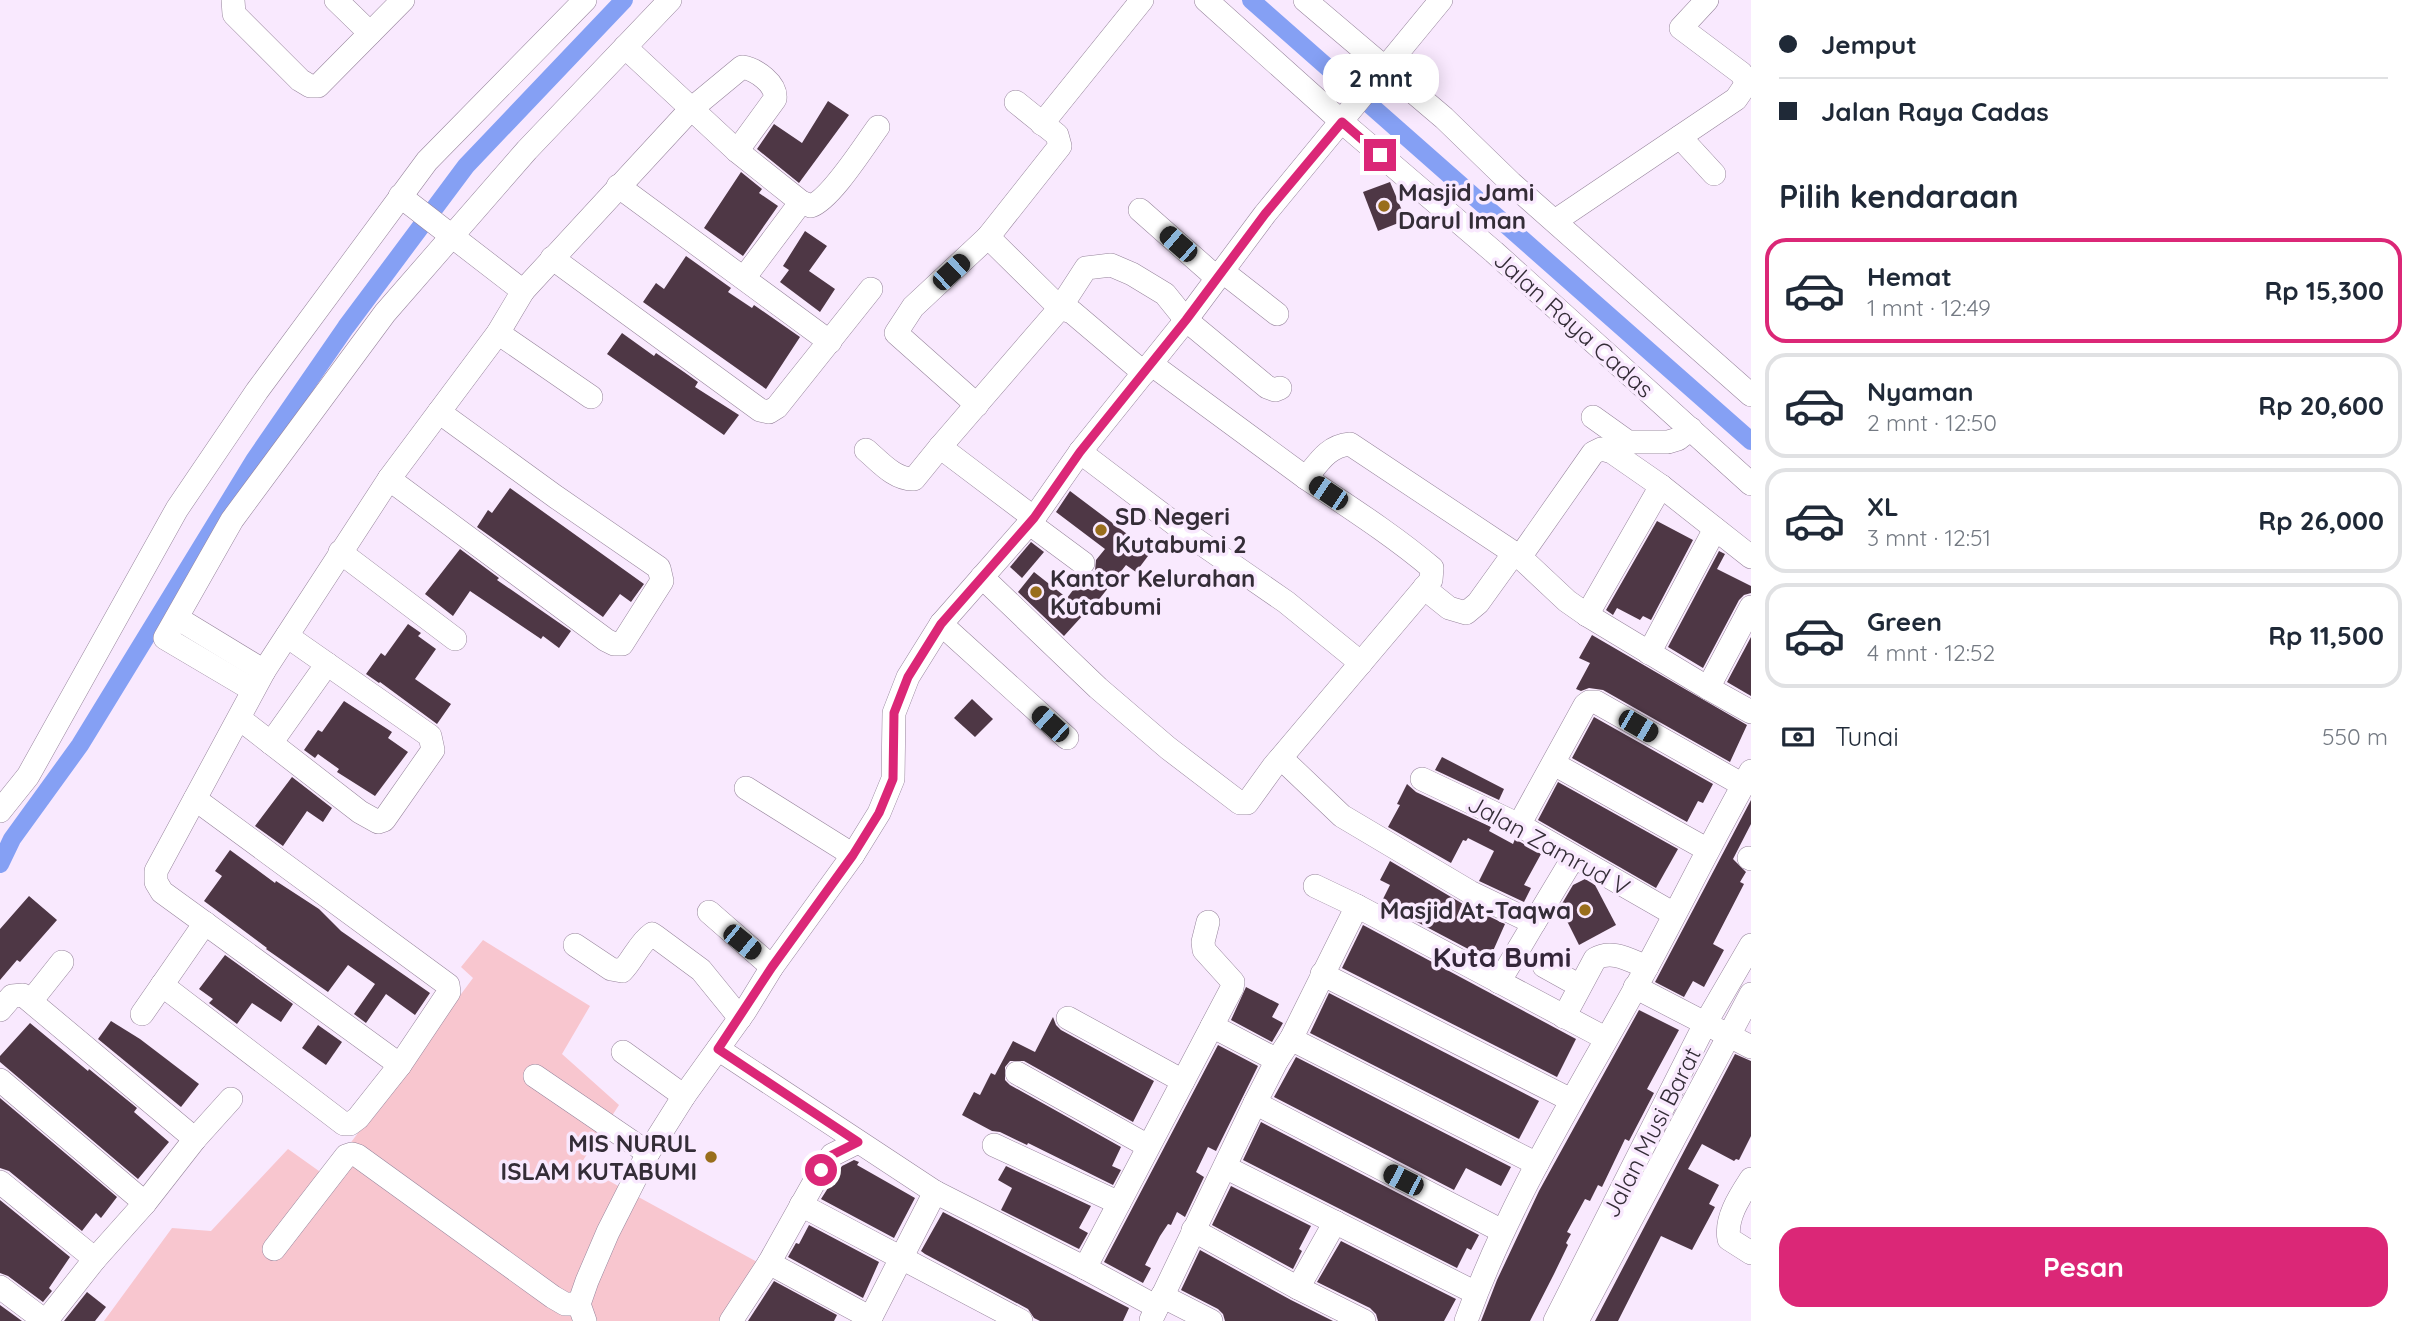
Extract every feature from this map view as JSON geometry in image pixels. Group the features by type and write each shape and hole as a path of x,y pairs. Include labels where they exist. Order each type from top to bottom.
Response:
{"street":[{"path":"233,0 233,14 300,80 310,86 318,86 402,0"},
{"path":"336,0 370,33"},
{"path":"0,811 28,776 177,509 257,391 405,200 427,161 585,0"},
{"path":"259,680 165,638 232,520 385,313 527,150 670,0"},
{"path":"1042,124 1142,0"},
{"name":"Jalan Raya Cadas","path":"1206,0 1347,116 1751,484"},
{"path":"1305,0 1383,72 1444,118 1555,221 1748,386"},
{"path":"274,1249 346,1156 352,1154 553,1297 582,1313 608,1232 648,1153 684,1096 853,855 879,813 893,779 894,713 908,677 941,624 1031,520 1080,452 1186,320 1265,214 1441,0"},
{"path":"1555,221 1736,99 1746,83 1741,73 1681,28 1707,0"},
{"path":"625,47 737,151 801,202 811,206 820,203 878,127"},
{"path":"400,1065 162,891 156,882 156,871 259,680 389,479 498,333 523,291 690,110 742,67 749,68 775,88 775,99 737,151"},
{"path":"976,405 896,333 913,307 988,237 1060,146 1057,135 1016,102"},
{"path":"1680,137 1714,174"},
{"path":"618,186 830,342"},
{"path":"405,200 523,291"},
{"path":"744,278 801,202"},
{"path":"1140,210 1220,275 1277,314"},
{"path":"982,577 1098,688 1168,748 1240,803 1247,803 1281,758 1431,580 1432,568 1373,523 1147,368 1072,312 1060,308 988,237"},
{"path":"552,258 765,412 777,407 871,289"},
{"path":"866,450 904,480 914,479 1060,308 1086,268 1111,265 1165,294 1186,320 1268,387 1275,390 1280,388"},
{"path":"498,333 591,397"},
{"path":"389,479 606,640 622,644 662,581 659,568 439,412"},
{"path":"1593,417 1628,442 1668,442 1678,439 1691,429"},
{"path":"1306,478 1326,453 1339,445 1350,444 1517,555 1567,601 1587,615 1751,712"},
{"path":"940,447 1083,564"},
{"path":"1424,588 1449,608 1466,613 1517,555 1593,453 1601,449 1612,452 1661,486 1751,557"},
{"path":"1080,452 1192,537 1286,602 1361,663"},
{"path":"1587,615 1661,486"},
{"path":"1649,653 1715,529"},
{"path":"340,552 455,639"},
{"path":"1708,688 1751,607"},
{"path":"177,618 259,680"},
{"path":"941,624 1067,738"},
{"path":"240,719 360,812 378,822 384,820 433,750 430,736 287,636"},
{"path":"271,743 327,664"},
{"path":"1466,1321 1502,1231 1747,778 1596,702 1589,702 1519,825"},
{"path":"1281,758 1342,816 1470,891 1534,923"},
{"path":"1554,764 1708,850"},
{"name":"Jalan Zamrud V","path":"1422,779 1519,825 1674,914"},
{"path":"746,788 853,855"},
{"path":"162,985 344,1124 350,1124 358,1118 400,1065 449,992 448,985 195,799"},
{"path":"1499,982 1573,858"},
{"path":"1315,886 1605,1038"},
{"path":"1156,1308 1255,1103 1291,1039 1357,906"},
{"path":"709,912 772,967"},
{"path":"1085,1268 1233,988 1233,982 1204,950 1203,942 1209,922"},
{"path":"142,1014 205,923"},
{"path":"575,945 611,969 622,971 645,939 652,934 701,970 740,1018"},
{"name":"Jalan Musi Barat","path":"1555,1321 1705,1024 1751,945"},
{"path":"1564,1017 1595,959 1603,954 1615,955 1647,967"},
{"path":"32,1001 62,962"},
{"path":"1544,966 1580,986"},
{"path":"1322,974 1571,1100"},
{"path":"1635,987 1751,1046"},
{"name":"Jalan Musi Barat","path":"1577,1321 1751,994"},
{"path":"0,1010 12,996 23,995 195,1139"},
{"path":"1068,1017 1183,1081"},
{"path":"1212,1026 1277,1060"},
{"path":"1291,1039 1537,1164"},
{"path":"718,1049 935,1192 1085,1268 1156,1308 1211,1321"},
{"path":"623,1052 684,1096"},
{"path":"1017,1073 1148,1146"},
{"path":"535,1076 648,1153"},
{"path":"0,1080 145,1203"},
{"path":"0,1287 45,1321 94,1259 145,1203 195,1139 231,1099"},
{"path":"1255,1103 1502,1231"},
{"path":"731,1321 769,1263 832,1155 858,1142"},
{"path":"994,1145 1119,1203"},
{"path":"1224,1167 1476,1293"},
{"path":"1751,1179 1734,1207 1727,1231 1729,1239 1751,1253"},
{"path":"0,1182 94,1259"},
{"path":"769,1263 870,1320 935,1192"},
{"path":"801,1205 1021,1321"},
{"path":"1298,1288 1335,1222"},
{"path":"1192,1230 1364,1321"}],"shaded area":[{"path":"483,940 590,1006 562,1054 619,1105 580,1165 759,1263 721,1321 104,1321 172,1228 211,1231 288,1149 326,1176 473,978 461,967"}],"building":[{"path":"828,101 849,115 799,183 757,149 774,124 802,143"},
{"path":"741,172 762,189 759,193 778,206 743,256 704,228"},
{"name":"Masjid Jami Darul Iman","path":"1390,182 1406,220 1378,231 1363,192"},
{"path":"805,231 827,246 809,271 835,289 820,312 780,282 789,270 783,266"},
{"path":"686,256 731,288 728,292 752,308 754,305 800,337 766,389 643,302 656,283 664,289"},
{"path":"622,333 654,356 656,353 684,372 698,382 695,387 739,415 724,435 607,354"},
{"path":"510,488 644,584 631,602 620,594 603,617 477,527 488,510 492,513"},
{"path":"1070,491 1151,552 1136,572 1126,565 1086,616 1084,614 1064,636 1018,592 1034,572 1067,598 1083,577 1095,571 1096,560 1105,549 1056,512"},
{"path":"1657,521 1693,540 1651,620 1643,616 1640,620 1617,608 1613,615 1606,610"},
{"path":"1031,542 1044,552 1022,578 1010,567"},
{"path":"460,549 499,578 497,580 571,631 559,648 543,636 541,639 470,591 453,616 425,594"},
{"path":"1719,551 1725,554 1717,569 1751,586 1751,593 1739,600 1703,668 1668,647"},
{"path":"408,624 421,633 418,636 436,649 415,679 451,704 437,724 366,674 381,653 385,656"},
{"path":"1592,635 1747,725 1730,762 1603,690 1576,689 1590,663 1579,658"},
{"path":"1751,637 1751,696 1727,682"},
{"path":"972,699 993,719 975,737 954,718"},
{"path":"344,701 392,732 388,738 408,752 375,796 337,772 339,769 318,754 315,758 304,750 318,730 322,732"},
{"path":"1594,717 1713,784 1703,803 1698,801 1687,822 1572,758"},
{"path":"1442,757 1504,789 1499,800 1435,770"},
{"path":"292,777 332,808 323,822 307,811 283,846 255,826"},
{"path":"1558,782 1678,849 1656,888 1538,820"},
{"path":"1407,784 1416,792 1491,827 1489,831 1513,844 1515,839 1541,854 1524,885 1531,888 1524,902 1479,881 1494,851 1468,838 1463,840 1451,863 1388,827"},
{"path":"1751,800 1751,824 1733,859 1746,872 1740,882 1744,884 1713,944 1724,950 1704,987 1693,981 1684,997 1655,982"},
{"path":"230,850 275,883 276,881 319,909 341,931 430,993 415,1015 386,994 366,1023 354,1014 375,984 348,965 328,992 204,901 222,876 215,871"},
{"path":"1390,861 1463,904 1505,924 1489,960 1381,903 1390,885 1380,880"},
{"name":"Masjid At-Taqwa","path":"1585,879 1595,885 1616,925 1579,945 1560,907 1573,885"},
{"path":"29,896 57,920 20,962 17,960 0,980 0,929"},
{"path":"1363,925 1576,1039 1557,1077 1342,968"},
{"path":"225,955 293,1004 281,1022 252,1003 237,1024 209,1003 213,999 199,989"},
{"path":"1246,987 1279,1004 1272,1017 1283,1023 1272,1042 1231,1020"},
{"path":"1329,993 1539,1101 1519,1139 1310,1033"},
{"path":"1639,1010 1679,1030 1647,1089 1654,1093 1629,1141 1625,1139 1602,1187 1598,1185 1590,1201 1585,1199 1567,1232 1571,1234 1566,1243 1568,1245 1530,1321 1481,1321 1539,1191"},
{"path":"1053,1017 1061,1030 1154,1081 1133,1122 1024,1061 1010,1061 1005,1067 1005,1080 1010,1085 1121,1147 1112,1166 1121,1170 1113,1185 1028,1143 1027,1145 992,1131 962,1115 974,1092 980,1095 991,1073 995,1075 1013,1041 1035,1052"},
{"path":"111,1021 140,1039 199,1084 181,1107 98,1039"},
{"path":"30,1023 137,1108 134,1112 169,1142 138,1179 0,1062 0,1056"},
{"path":"318,1025 342,1042 326,1065 302,1048"},
{"path":"1218,1045 1258,1066 1216,1151 1208,1147 1196,1172 1204,1177 1185,1217 1177,1212 1171,1225 1168,1224 1160,1236 1145,1265 1151,1268 1143,1283 1104,1262"},
{"path":"1735,1054 1751,1061 1751,1136 1739,1160 1734,1161 1702,1144 1688,1169 1719,1185 1709,1204 1715,1207 1692,1250 1661,1236 1618,1321 1595,1321"},
{"path":"1296,1057 1511,1167 1501,1186 1466,1168 1454,1190 1274,1097"},
{"path":"0,1098 117,1197 101,1218 96,1213 82,1231 9,1171 0,1168"},
{"path":"1261,1122 1479,1235 1471,1250 1467,1248 1457,1268 1243,1160"},
{"path":"854,1160 859,1162 857,1165 915,1198 894,1238 821,1199 842,1166"},
{"path":"1006,1166 1091,1206 1079,1228 1088,1233 1079,1249 1001,1210 1012,1188 998,1180"},
{"path":"1231,1186 1311,1226 1299,1249 1302,1251 1293,1269 1212,1225"},
{"path":"0,1200 70,1257 43,1302 0,1273"},
{"path":"943,1212 1129,1308 1123,1321 1040,1321 1034,1318 1028,1309 925,1254 921,1251"},
{"path":"809,1225 879,1262 863,1298 788,1257"},
{"path":"1341,1241 1456,1299 1444,1321 1378,1321 1370,1308 1317,1282"},
{"path":"1200,1250 1333,1321 1225,1321 1218,1309 1181,1290"},
{"path":"774,1281 837,1315 834,1321 748,1321"},
{"path":"87,1292 106,1307 95,1321 64,1321"},
{"path":"0,1305 22,1321 0,1321"}],"waterway":[{"path":"0,864 12,839 80,745 255,459 346,327 466,166 624,0"},
{"path":"1251,0 1751,441"}],"place":[{"name":"Masjid Jami Darul Iman","path":"1384,206"},
{"name":"SD Negeri Kutabumi 2","path":"1101,530"},
{"name":"Kantor Kelurahan Kutabumi","path":"1036,592"},
{"name":"Masjid At-Taqwa","path":"1585,910"},
{"name":"MIS NURUL ISLAM KUTABUMI","path":"711,1157"}],"district":[{"name":"Kuta Bumi","path":"1502,956"}],"route":[{"path":"821,1170 832,1155 858,1142 718,1049 772,967 853,855 879,813 893,779 894,713 908,677 941,624 1034,518 1080,452 1186,320 1265,214 1342,122 1380,155"}]}
